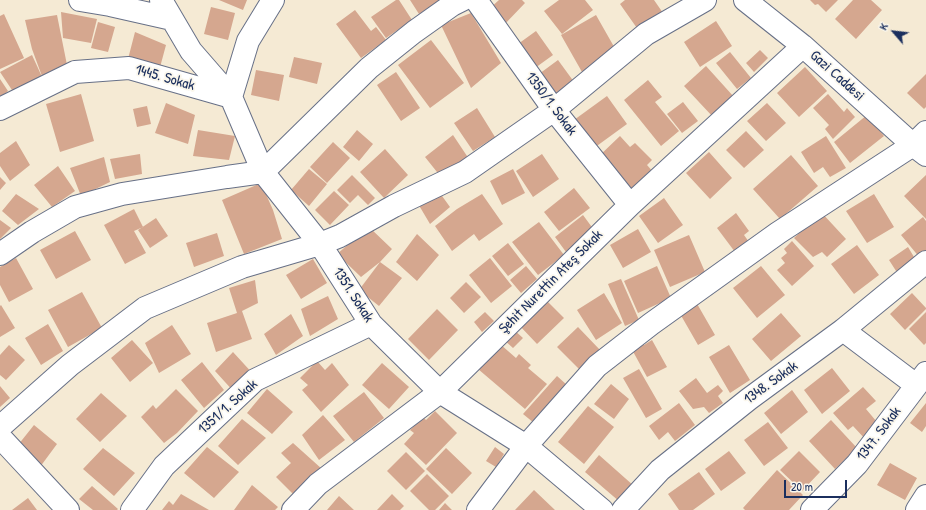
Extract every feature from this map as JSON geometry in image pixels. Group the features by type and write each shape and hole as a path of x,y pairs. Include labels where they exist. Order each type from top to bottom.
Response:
{"street":[{"path":"80,0 172,19"},
{"name":"1351. Sokak","path":"161,0 191,51 231,97 263,172 320,244 371,324 440,392 526,446 602,510"},
{"path":"231,97 248,41 273,0"},
{"path":"0,254 32,232 75,208 122,194 227,176 263,172 369,68 414,32 452,5 462,0"},
{"name":"1350/1. Sokak","path":"476,0 554,110 630,205"},
{"path":"0,427 70,365 145,308 242,267 320,244 340,236 394,206 465,172 554,110 646,34 705,0"},
{"name":"Gazi Caddesi","path":"745,0 922,144"},
{"name":"Şehit Nurettin Ateş Sokak","path":"293,510 318,484 440,392 630,205 803,46"},
{"name":"1445. Sokak","path":"0,109 75,72 129,68 231,97"},
{"path":"478,510 526,446 603,361 651,324 778,233 922,144"},
{"name":"1348. Sokak","path":"623,510 660,470 749,399 843,330 926,262"},
{"name":"1351/1. Sokak","path":"132,510 164,466 255,380 371,324"},
{"path":"843,330 921,379"},
{"name":"1347. Sokak","path":"812,510 857,464 921,379"},
{"path":"0,437 68,510"},
{"path":"917,510 926,496"}],"building":[{"path":"219,0 247,0 243,10"},
{"path":"396,0 399,0 412,20 386,38 371,17"},
{"path":"410,0 442,0 419,14"},
{"path":"499,0 522,0 525,3 503,26 488,10"},
{"path":"559,0 585,0 593,10 562,34 544,11"},
{"path":"625,0 654,0 663,13 639,31 620,4"},
{"path":"810,0 838,0 826,12 818,4 815,5"},
{"path":"853,0 871,0 882,10 856,39 835,19"},
{"path":"211,7 235,13 228,40 204,34"},
{"path":"355,10 371,31 376,27 386,40 361,58 336,24"},
{"path":"61,12 97,19 91,43 63,38"},
{"path":"471,13 501,63 471,88 441,25"},
{"path":"4,14 24,58 0,69 0,16"},
{"path":"57,15 68,70 14,93 0,72 32,55 43,79 32,49 25,20"},
{"path":"596,15 617,52 582,72 561,35"},
{"path":"716,21 732,46 700,67 684,42"},
{"path":"98,22 115,27 108,52 91,48"},
{"path":"536,31 553,55 535,68 518,44"},
{"path":"135,32 166,45 159,71 128,59"},
{"path":"431,40 464,83 430,108 398,65"},
{"path":"760,50 768,58 754,72 746,63"},
{"path":"730,52 751,78 737,89 716,63"},
{"path":"294,57 322,63 317,84 289,77"},
{"path":"558,60 577,86 558,99 539,74"},
{"path":"706,66 734,97 713,117 684,86"},
{"path":"805,67 827,91 799,117 777,93"},
{"path":"256,70 284,75 279,101 251,95"},
{"path":"396,72 420,108 401,121 377,85"},
{"path":"926,74 926,107 924,109 907,93"},
{"path":"0,79 8,91 0,98"},
{"path":"648,80 662,97 655,102 679,131 661,146 624,100"},
{"path":"81,94 94,141 60,152 46,104"},
{"path":"828,94 844,112 847,108 855,117 833,139 825,129 829,125 813,108"},
{"path":"607,96 627,124 594,148 574,120"},
{"path":"683,102 698,121 682,133 667,114"},
{"path":"166,103 195,115 188,144 155,133"},
{"path":"767,103 786,123 766,141 747,121"},
{"path":"147,106 151,124 137,127 133,109"},
{"path":"477,108 495,137 473,151 454,123"},
{"path":"867,115 884,136 850,163 834,142"},
{"path":"198,130 235,136 229,160 193,156"},
{"path":"357,130 373,144 359,161 343,147"},
{"path":"746,131 764,150 744,168 726,150"},
{"path":"453,135 469,159 441,177 425,157"},
{"path":"620,136 630,147 635,143 652,160 647,165 654,173 632,194 598,157"},
{"path":"826,136 846,168 830,177 823,167 814,173 801,152"},
{"path":"16,141 30,165 10,181 0,166 0,153"},
{"path":"333,142 350,158 327,183 310,167"},
{"path":"385,149 408,175 384,198 360,172"},
{"path":"709,152 732,178 710,199 686,173"},
{"path":"140,154 142,174 115,179 110,159"},
{"path":"542,154 559,179 533,197 516,171"},
{"path":"791,155 818,186 780,219 753,189"},
{"path":"104,157 110,182 81,196 70,168"},
{"path":"58,166 75,191 52,207 34,185"},
{"path":"309,169 327,184 309,206 291,190"},
{"path":"513,169 525,193 502,205 490,181"},
{"path":"352,175 375,198 368,205 358,195 350,203 337,190"},
{"path":"926,175 926,219 904,196"},
{"path":"0,177 6,183 0,190"},
{"path":"261,183 273,210 282,239 244,254 222,200"},
{"path":"574,188 590,208 559,231 544,212"},
{"path":"437,189 450,207 430,224 417,202"},
{"path":"334,191 349,205 330,225 315,210"},
{"path":"16,194 39,209 18,225 2,211"},
{"path":"482,194 503,224 479,241 474,234 452,251 435,226 457,209"},
{"path":"874,194 894,227 867,243 846,211"},
{"path":"664,198 683,225 658,243 639,216"},
{"path":"134,209 143,227 134,231 146,253 125,264 104,225"},
{"path":"821,212 846,239 827,257 822,252 813,257 794,238"},
{"path":"736,213 749,231 744,235 749,242 735,252 717,228"},
{"path":"583,215 594,230 566,252 555,237"},
{"path":"923,217 926,221 926,253 920,258 901,235"},
{"path":"156,218 168,236 150,248 138,230"},
{"path":"0,220 11,228 0,239"},
{"path":"539,222 564,255 538,275 512,242"},
{"path":"369,227 392,249 380,262 361,277 337,254"},
{"path":"638,229 651,252 623,268 610,245"},
{"path":"75,231 91,260 56,279 40,250"},
{"path":"217,233 224,256 194,267 186,243"},
{"path":"417,234 439,255 417,281 396,262"},
{"path":"689,235 705,272 670,287 654,250"},
{"path":"792,241 814,266 792,286 777,270 785,263 781,258 787,253 784,249"},
{"path":"508,243 524,264 508,276 492,256"},
{"path":"857,245 879,275 854,294 831,264"},
{"path":"908,247 917,262 898,274 889,260"},
{"path":"16,258 33,289 9,302 0,285 0,267"},
{"path":"490,258 512,286 491,303 469,275"},
{"path":"313,259 327,283 301,299 286,275"},
{"path":"380,262 402,278 379,306 359,290"},
{"path":"526,266 537,279 521,293 510,280"},
{"path":"657,266 671,298 638,313 624,281"},
{"path":"761,266 785,295 757,318 733,288"},
{"path":"621,279 639,320 625,326 608,284"},
{"path":"255,280 258,303 242,311 252,339 216,352 207,323 237,313 229,288"},
{"path":"466,282 481,297 464,313 450,298"},
{"path":"82,292 102,328 68,347 48,310"},
{"path":"604,293 622,323 596,340 577,310"},
{"path":"912,293 926,309 905,330 890,314"},
{"path":"328,296 338,319 310,336 301,309"},
{"path":"545,299 564,318 537,344 519,325"},
{"path":"696,302 715,335 698,345 679,312"},
{"path":"1,305 15,328 0,337 0,306"},
{"path":"437,309 458,330 429,360 408,339"},
{"path":"485,312 494,321 482,332 474,322"},
{"path":"926,312 926,343 924,345 909,329"},
{"path":"781,313 801,336 771,361 752,339"},
{"path":"291,314 303,336 276,355 264,334"},
{"path":"48,324 63,351 41,365 25,338"},
{"path":"172,325 191,354 159,373 145,343"},
{"path":"578,327 601,351 581,371 557,347"},
{"path":"513,329 523,338 513,348 503,339"},
{"path":"132,340 153,363 130,382 111,358"},
{"path":"641,340 644,345 652,340 667,367 647,377 630,346"},
{"path":"500,344 516,358 519,354 531,365 528,368 547,384 525,409 478,369"},
{"path":"9,345 25,360 6,380 0,375 0,355"},
{"path":"729,345 750,380 730,393 709,357"},
{"path":"233,352 255,376 235,393 215,371"},
{"path":"317,361 325,370 332,363 349,385 321,412 302,390 308,385 300,378"},
{"path":"202,362 224,390 204,408 181,380"},
{"path":"382,363 409,387 389,409 362,385"},
{"path":"832,368 850,391 822,414 804,390"},
{"path":"639,369 662,409 646,418 623,378"},
{"path":"557,376 567,385 534,423 523,414"},
{"path":"696,378 707,393 718,385 723,391 718,396 723,403 709,413 704,407 693,409 679,391"},
{"path":"611,384 629,399 614,419 594,404"},
{"path":"0,386 10,398 0,407"},
{"path":"863,387 876,401 866,409 882,428 867,441 853,426 848,430 833,413"},
{"path":"176,389 198,411 177,433 164,443 141,417 153,405 156,409"},
{"path":"267,389 293,412 272,434 247,413"},
{"path":"792,390 808,412 781,434 764,413"},
{"path":"364,392 384,418 354,442 333,416"},
{"path":"101,393 127,416 100,442 76,419"},
{"path":"679,403 695,425 675,441 668,432 659,440 649,426"},
{"path":"926,403 926,426 922,432 910,423"},
{"path":"588,406 614,427 584,464 558,442"},
{"path":"435,411 457,433 426,465 404,444 414,433 410,430 423,417 426,420"},
{"path":"323,415 345,440 319,460 302,435"},
{"path":"242,419 266,438 238,465 218,446"},
{"path":"831,420 857,448 835,469 809,441"},
{"path":"768,422 788,448 764,466 744,440"},
{"path":"34,425 57,444 40,467 18,445"},
{"path":"293,443 322,469 293,494 276,477 291,463 281,453"},
{"path":"207,447 239,472 214,498 184,473"},
{"path":"495,447 504,454 496,467 486,461"},
{"path":"103,448 135,473 114,496 83,469"},
{"path":"446,448 472,473 452,494 426,469"},
{"path":"729,451 746,473 721,491 705,469"},
{"path":"799,451 820,472 802,491 780,470"},
{"path":"406,452 425,471 406,490 387,471"},
{"path":"599,455 634,486 620,502 585,472"},
{"path":"890,463 917,478 905,500 877,485"},
{"path":"777,470 803,495 789,510 745,510 743,508"},
{"path":"699,472 715,494 693,510 679,510 668,494"},
{"path":"427,474 449,496 435,510 429,510 410,491"},
{"path":"252,485 278,507 275,510 234,510"},
{"path":"92,486 118,509 93,510 79,499"},
{"path":"534,490 555,510 515,510"},
{"path":"181,494 209,510 162,510 169,501 173,505"},
{"path":"392,494 404,506 400,510 377,510"},
{"path":"339,496 354,510 327,510"},
{"path":"28,498 37,510 12,510"},
{"path":"445,503 452,510 439,510"}]}
